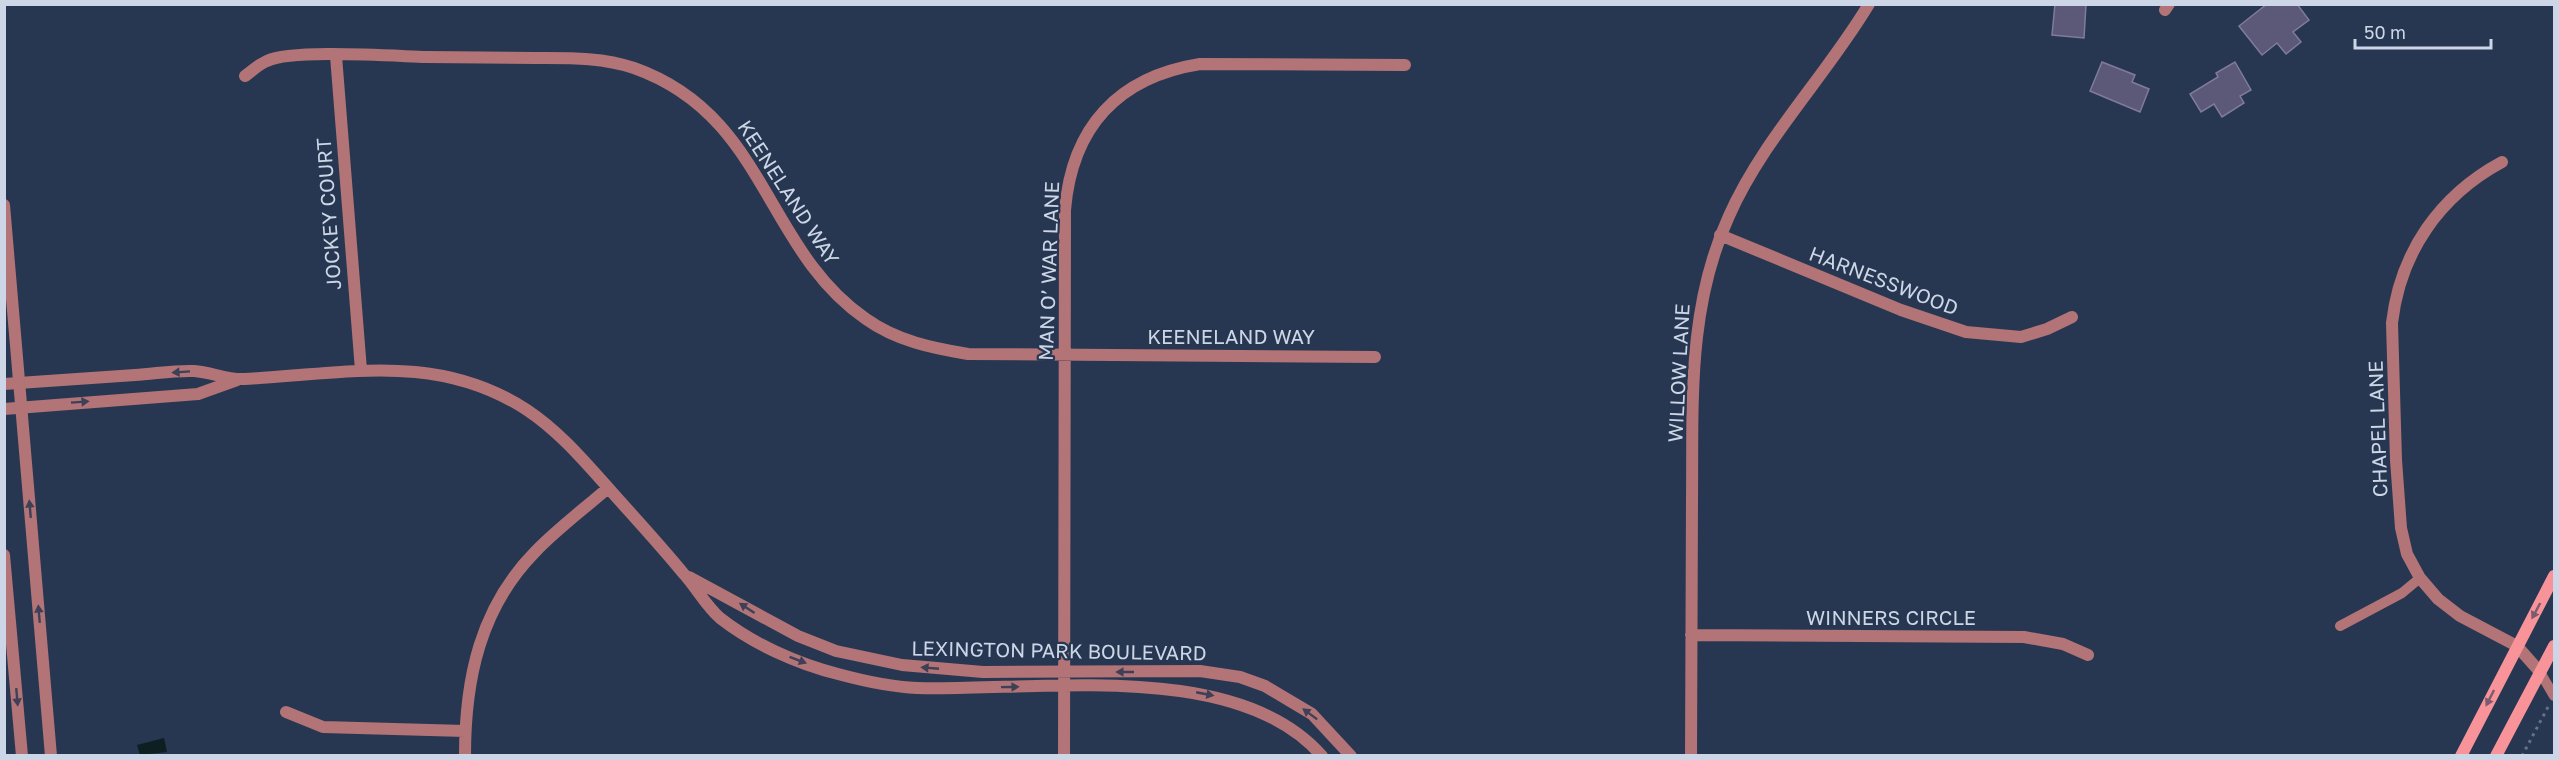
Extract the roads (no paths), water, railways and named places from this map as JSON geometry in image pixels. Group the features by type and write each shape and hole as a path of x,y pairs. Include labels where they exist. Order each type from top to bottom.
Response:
{"main road":[{"path":"2461,756 2554,576"},
{"path":"2496,756 2554,646"}],"street":[{"name":"WILLOW LANE","path":"1691,756 1696,328 1703,289 1720,235 1754,170 1869,4"},
{"name":"JOCKEY COURT","path":"336,56 361,370"},
{"name":"KEENELAND WAY","path":"244,76 267,61 280,57 578,58 632,67 657,77 703,106 722,125 739,146 810,262 845,303 866,320 890,333 928,347 968,354 1375,357"},
{"name":"MAN O’ WAR LANE","path":"1064,756 1064,355 1067,182 1075,156 1088,132 1104,110 1124,92 1164,71 1200,64 1404,65"},
{"name":"CHAPEL LANE","path":"2502,162 2478,175 2457,193 2430,223 2414,246 2395,296 2392,323 2401,528 2407,554 2420,578 2438,599 2460,616 2517,646 2540,672"},
{"path":"4,205 21,383 21,407 51,756"},
{"name":"HARNESSWOOD","path":"1720,235 1901,310 1966,332 2021,337 2047,329 2072,317"},
{"name":"LEXINGTON PARK BOULEVARD","path":"4,384 195,371 238,379 361,370 414,370 441,374 480,386 505,397 561,436 687,576 717,615 734,628 794,659 832,673 872,682 913,687 1158,688 1225,698 1275,718 1298,733 1322,756"},
{"name":"LEXINGTON PARK BOULEVARD","path":"4,409 198,394 238,379"},
{"path":"465,756 469,682 475,656 495,606 509,583 535,552 608,488"},
{"path":"4,555 22,756"},
{"name":"LEXINGTON PARK BOULEVARD","path":"687,576 728,596 798,636 862,658 956,670 1200,671 1240,677 1265,686 1312,714 1351,756"},
{"name":"WINNERS CIRCLE","path":"1691,635 2024,637 2063,644 2088,655"},
{"path":"286,712 323,727 465,731"}],"lane":[{"path":"2340,626 2403,593 2420,578"},
{"path":"2540,672 2554,696"}]}
